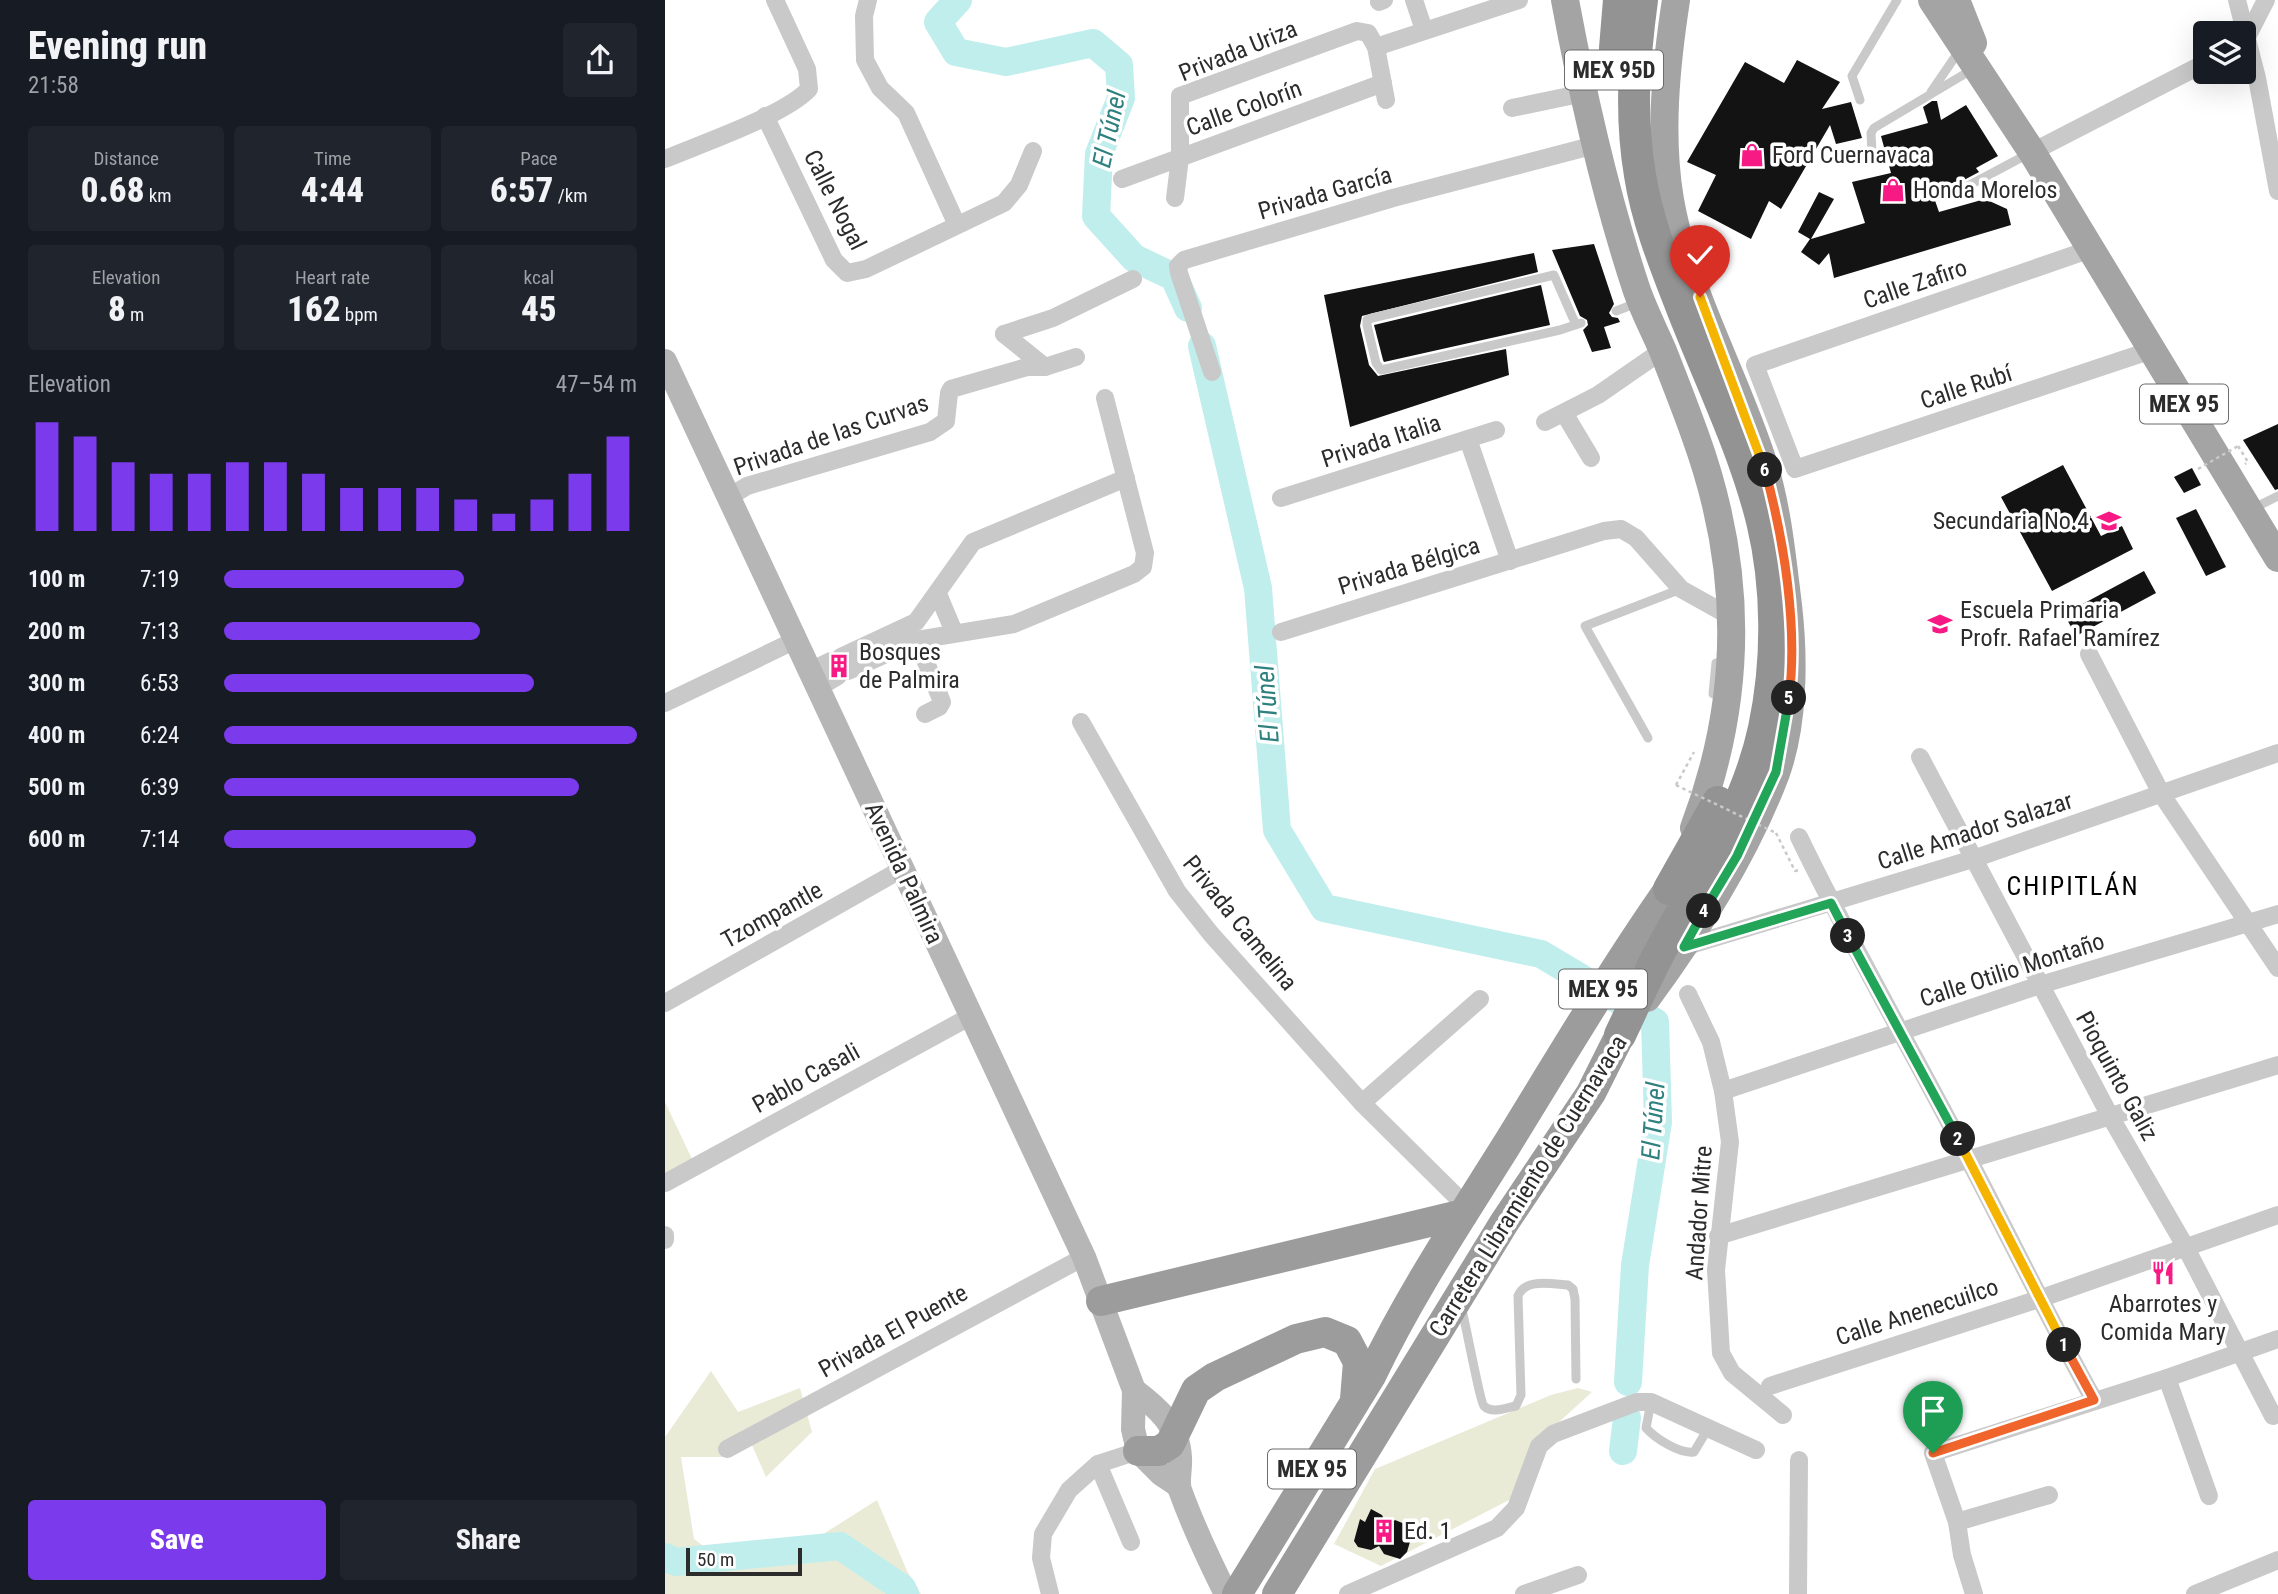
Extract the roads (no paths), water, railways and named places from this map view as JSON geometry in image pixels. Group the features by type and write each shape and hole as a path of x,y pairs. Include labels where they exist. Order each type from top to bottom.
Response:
{"highway":[{"name":"MEX 95D","path":"1619,0 1615,49 1615,108 1624,180 1677,295 1747,472 1762,522 1770,581 1774,652 1768,704 1754,771 1718,848 1620,1035"},
{"name":"MEX 95D","path":"1642,0 1634,58 1633,107 1646,228 1661,300 1729,477 1746,560 1752,624 1749,696 1738,757 1713,811 1669,889"},
{"name":"Carretera Libramiento de Cuernavaca","path":"1237,1594 1494,1164 1664,948 1669,889"},
{"name":"Carretera Libramiento de Cuernavaca","path":"1277,1594 1459,1297 1591,1093 1620,1035"},
{"path":"1101,1301 1465,1210"},
{"path":"1138,1451 1165,1448 1196,1390 1215,1377 1296,1339 1325,1332 1347,1341 1358,1362 1355,1399"}],"main road":[{"path":"1666,90 1667,0"},
{"name":"Carretera Libramiento de Cuernavaca","path":"1664,948 1737,856 1776,772 1785,731 1793,650 1777,514 1763,463 1682,248 1670,201 1666,162 1666,90 1676,0"},
{"path":"1671,51 1692,0"},
{"path":"1924,0 1969,58"},
{"name":"MEX 95","path":"1932,0 2032,152 2278,558"},
{"name":"MEX 95","path":"1956,0 1969,58"},
{"name":"Carretera Libramiento de Cuernavaca","path":"1569,7 1584,93 1629,306 1663,351 1712,486 1729,574 1730,691 1708,785 1669,889"},
{"name":"Avenida Palmira","path":"665,361 796,640 831,671 902,869 1084,1257 1134,1390 1132,1415 1138,1451"},
{"path":"1134,1390 1165,1415 1175,1432 1180,1452 1179,1486 1226,1594"},
{"path":"1138,1451 1161,1474 1179,1486"}],"street":[{"path":"665,159 765,116 801,98 809,89 807,69 775,0"},
{"path":"868,0 864,16 865,60 880,88 906,113 957,225 1004,203 1019,185 1033,151"},
{"path":"1414,0 1424,30"},
{"name":"Privada Uriza","path":"1175,198 1180,158 1180,96 1357,31 1372,40 1424,30 1519,0"},
{"path":"2237,0 2241,21"},
{"path":"2256,21 2266,0"},
{"name":"Calle Colorín","path":"1122,179 1385,91 1372,40"},
{"path":"2032,152 2193,69"},
{"path":"2256,75 2278,191"},
{"path":"1512,108 1584,93"},
{"name":"Calle Nogal","path":"765,116 834,260 847,274 866,269 957,225"},
{"name":"Privada García","path":"1212,372 1179,273 1178,266 1184,260 1393,198 1595,145"},
{"name":"Calle Zafiro","path":"1795,470 1755,365 2091,249"},
{"path":"1045,368 1004,334 1053,318 1133,279"},
{"path":"1545,422 1629,376 1663,351"},
{"name":"Calle Rubí","path":"1795,470 2152,351"},
{"name":"Privada de las Curvas","path":"729,497 747,486 930,432 946,421 951,388 1027,367 1045,368 1076,357"},
{"path":"831,671 917,640 1014,624 1133,574 1143,567 1145,552 1105,398"},
{"path":"1564,413 1591,458"},
{"name":"Privada Italia","path":"1281,499 1496,430"},
{"name":"Privada Bélgica","path":"1281,632 1510,561 1468,439"},
{"path":"831,671 916,622 973,542 1125,478"},
{"path":"1510,561 1604,531 1621,529 1636,538 1681,589 1729,621"},
{"path":"938,594 954,632"},
{"path":"665,703 796,640"},
{"path":"917,640 942,702 939,707 925,714"},
{"path":"2089,654 2162,794 2278,968"},
{"name":"Privada Camelina","path":"1080,722 1177,891 1211,934 1362,1103 1465,1210"},
{"name":"Calle Amador Salazar","path":"1664,948 1831,903 1973,859 2278,753"},
{"name":"Pioquinto Galiz","path":"1920,757 2110,1116 2185,1246 2273,1416"},
{"path":"1798,837 2094,1400"},
{"name":"Tzompantle","path":"665,1003 902,869"},
{"name":"Calle Otilio Montaño","path":"1723,1091 2040,985 2278,914"},
{"name":"Andador Mitre","path":"1688,994 1711,1042 1723,1091 1730,1142 1716,1270 1721,1353 1732,1373 1783,1415"},
{"path":"1362,1103 1480,999"},
{"name":"Pablo Casali","path":"665,1183 971,1016"},
{"path":"1718,1236 2278,1065"},
{"name":"Calle Anenecuilco","path":"1770,1386 2039,1299 2278,1215"},
{"name":"Privada El Puente","path":"727,1449 1084,1257"},
{"path":"1974,1594 1962,1555 1957,1522 1933,1453 2167,1378 2278,1339"},
{"path":"2167,1378 2209,1496"},
{"path":"1348,1594 1497,1528 1516,1508 1539,1446 1553,1434 1637,1402 1651,1402 1756,1450"},
{"path":"1050,1594 1041,1558 1043,1534 1069,1490 1098,1464 1138,1451"},
{"path":"1798,1594 1799,1460"},
{"path":"1098,1464 1131,1542"},
{"path":"1957,1522 2049,1494"},
{"path":"2195,1594 2278,1560"},
{"path":"1524,1594 1578,1575"}],"lane":[{"path":"1860,100 1852,76 1897,0"},
{"path":"1872,153 1871,133 1874,128 1929,96 1969,58"},
{"path":"1929,96 1969,58"},
{"path":"1949,196 2032,152"},
{"path":"1554,275 1578,324 1381,370 1367,320 1554,275"},
{"path":"2249,511 2278,496"},
{"path":"1648,738 1585,626 1681,589"},
{"path":"1717,657 1713,698 1721,732"},
{"path":"1459,1297 1472,1350 1479,1399 1486,1408 1493,1410 1516,1406 1520,1401 1518,1296 1521,1288 1527,1284 1567,1285 1573,1289 1576,1379"},
{"path":"1651,1402 1646,1428 1651,1434 1687,1453 1694,1452 1709,1427"}],"waterway":[{"name":"El Túnel","path":"958,0 938,22 956,52 1006,62 1093,43 1119,65 1121,98 1099,154 1096,216 1134,258 1174,277 1188,308"},
{"name":"El Túnel","path":"1202,346 1258,588 1277,830 1324,908 1541,954 1655,1022 1658,1122 1635,1265 1628,1382"},
{"name":"El Túnel","path":"1623,1451 1627,1418"},
{"path":"665,1557 676,1562 840,1546 902,1588 905,1594"}],"place":[{"name":"Ford Cuernavaca","path":"1752,155"},
{"name":"Honda Morelos","path":"1893,190"},
{"name":"Secundaria No.4","path":"2109,521"},
{"name":"Escuela Primaria Profr. Rafael Ramírez","path":"1940,624"},
{"name":"Bosques de Palmira","path":"839,666"},
{"name":"Abarrotes y Comida Mary","path":"2163,1273"},
{"name":"Ed. 1","path":"1384,1531"}],"district":[{"name":"CHIPITLÁN","path":"2073,886"}]}
